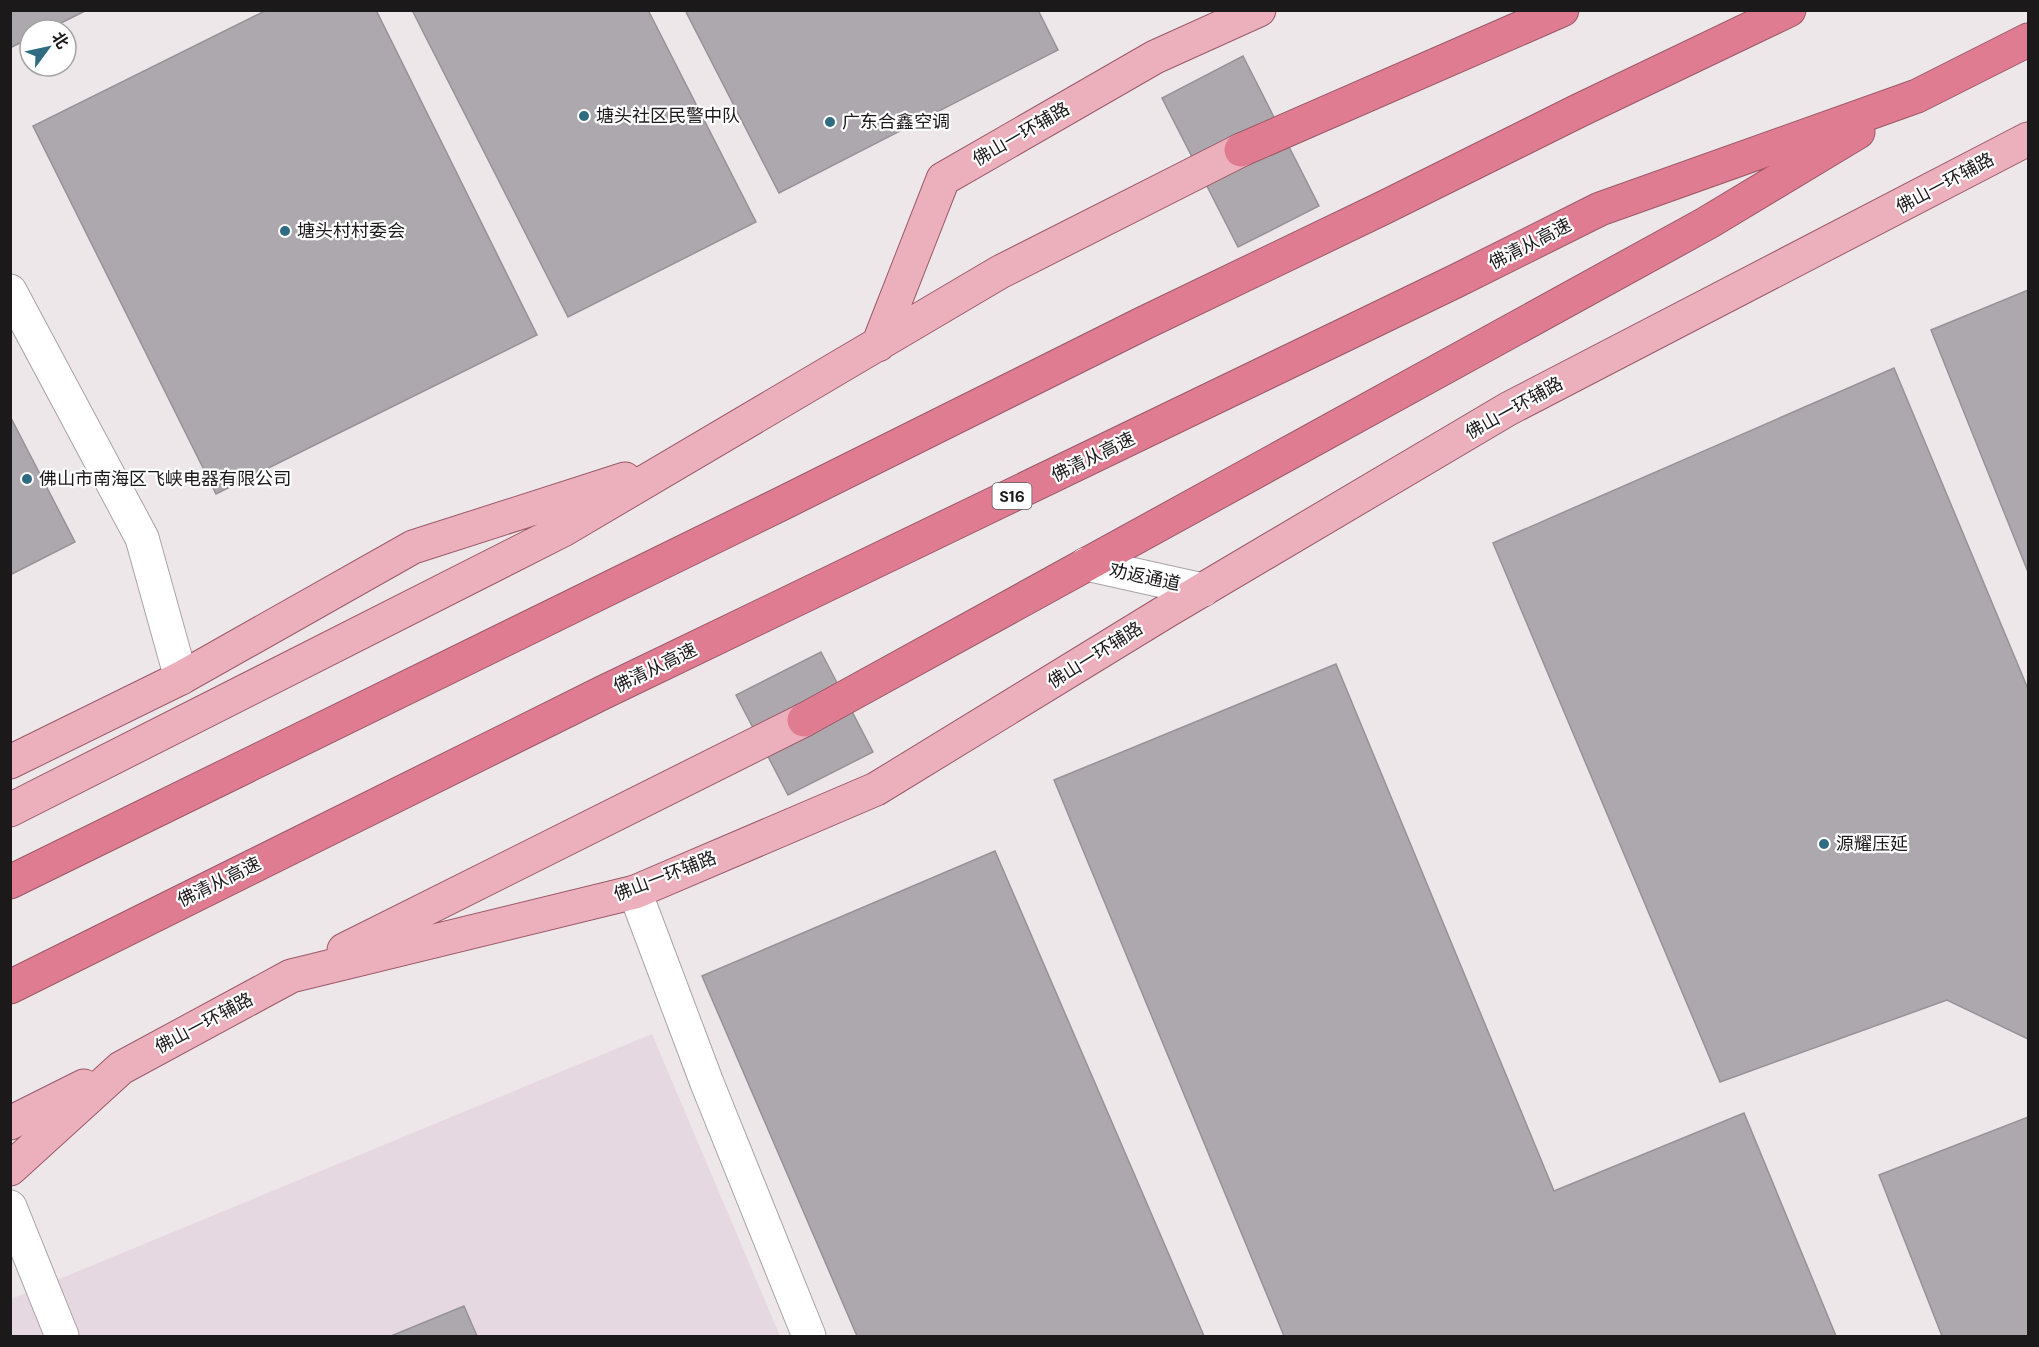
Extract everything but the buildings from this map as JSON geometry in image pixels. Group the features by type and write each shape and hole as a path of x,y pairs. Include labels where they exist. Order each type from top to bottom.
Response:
{"highway":[{"path":"1241,150 1562,10"},
{"path":"10,882 781,504 1144,323 1789,10"},
{"name":"佛清从高速","path":"10,987 602,693 1392,312 1600,208 1917,96 2028,40"},
{"path":"804,720 1707,224 1917,96"}],"main road":[{"name":"佛山一环辅路","path":"878,345 943,179 1155,57 1260,10"},
{"name":"佛山一环辅路","path":"10,1123 121,1068 291,976 634,892 876,789 1203,590 1508,409 2028,139"},
{"path":"10,810 563,530 1000,272 1241,150"},
{"path":"10,762 181,678 413,547 684,460"},
{"path":"291,976 804,720"},
{"name":"佛山一环辅路","path":"10,1168 121,1068"}],"street":[{"path":"10,291 142,538 181,678"},
{"name":"劝返通道","path":"1086,564 1203,590"},
{"path":"634,892 707,1083 809,1336"},
{"path":"10,1207 62,1336"}],"shaded area":[{"path":"652,1034 780,1336 11,1336 11,1299"}],"place":[{"name":"塘头社区民警中队","path":"584,116"},
{"name":"广东合鑫空调","path":"830,122"},
{"name":"塘头村村委会","path":"285,231"},
{"name":"佛山市南海区飞峡电器有限公司","path":"27,479"},
{"name":"源耀压延","path":"1824,844"}]}
